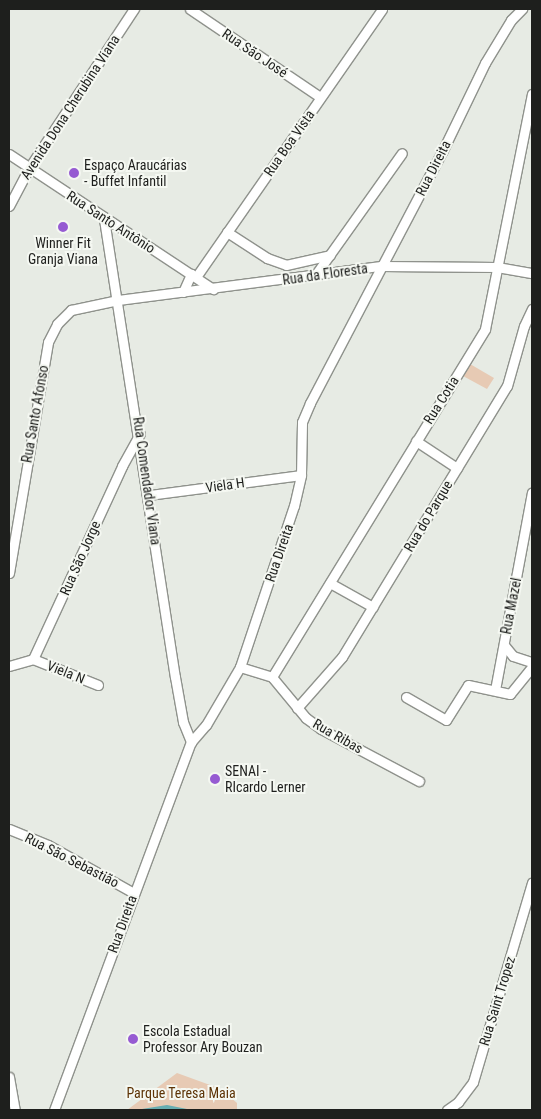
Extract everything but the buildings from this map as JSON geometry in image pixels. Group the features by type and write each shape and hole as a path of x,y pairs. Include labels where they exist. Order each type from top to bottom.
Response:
{"street":[{"name":"Avenida Dona Cherubina Viana","path":"9,206 28,168 134,9"},
{"name":"Rua São José","path":"190,9 320,97"},
{"name":"Rua Boa Vista","path":"183,292 382,9"},
{"name":"Rua Direita","path":"54,1110 191,742 206,724 240,666 289,525 301,475 302,422 485,63 512,20 522,9"},
{"name":"Rua Cotia","path":"272,677 485,329 532,94"},
{"path":"316,274 402,153"},
{"name":"Rua Santo Antônio","path":"9,154 104,219 194,275 213,289"},
{"name":"Rua Comendador Viana","path":"104,219 140,434 183,722 191,742"},
{"path":"227,232 267,258 286,265 330,255"},
{"name":"Rua da Floresta","path":"118,300 381,266 497,267 532,273"},
{"name":"Rua Santo Afonso","path":"9,573 41,378 52,332 71,310 118,300"},
{"name":"Rua do Parque","path":"297,708 338,662 507,386 524,326 532,309"},
{"name":"Rua São Jorge","path":"33,659 122,466 140,434"},
{"path":"416,441 457,468"},
{"name":"Viela H","path":"149,495 301,475"},
{"name":"Rua Mazel","path":"495,690 532,492"},
{"path":"330,583 373,607"},
{"path":"504,645 513,656 532,662"},
{"path":"9,666 33,659"},
{"name":"Viela N","path":"33,659 98,685"},
{"path":"240,666 272,677"},
{"path":"406,697 446,720 468,685 510,694 532,667"},
{"name":"Rua Ribas","path":"272,677 297,708 321,729 419,781"},
{"name":"Rua São Sebastião","path":"9,829 48,844 134,893"},
{"name":"Rua Saint Tropez","path":"447,1110 458,1102 473,1082 532,883"},
{"path":"9,1077 15,1110"}],"green space":[{"path":"470,364 494,378 487,389 463,376"},
{"name":"Parque Teresa Maia","path":"177,1073 221,1089 237,1103 237,1110 127,1110"}],"water":[{"path":"167,1105 192,1110 141,1110 142,1109"}],"place":[{"name":"Espaço Araucárias - Buffet Infantil","path":"74,173"},
{"name":"Winner Fit Granja Viana","path":"63,227"},
{"name":"SENAI - RIcardo Lerner","path":"215,779"},
{"name":"Escola Estadual Professor Ary Bouzan","path":"133,1039"}]}
